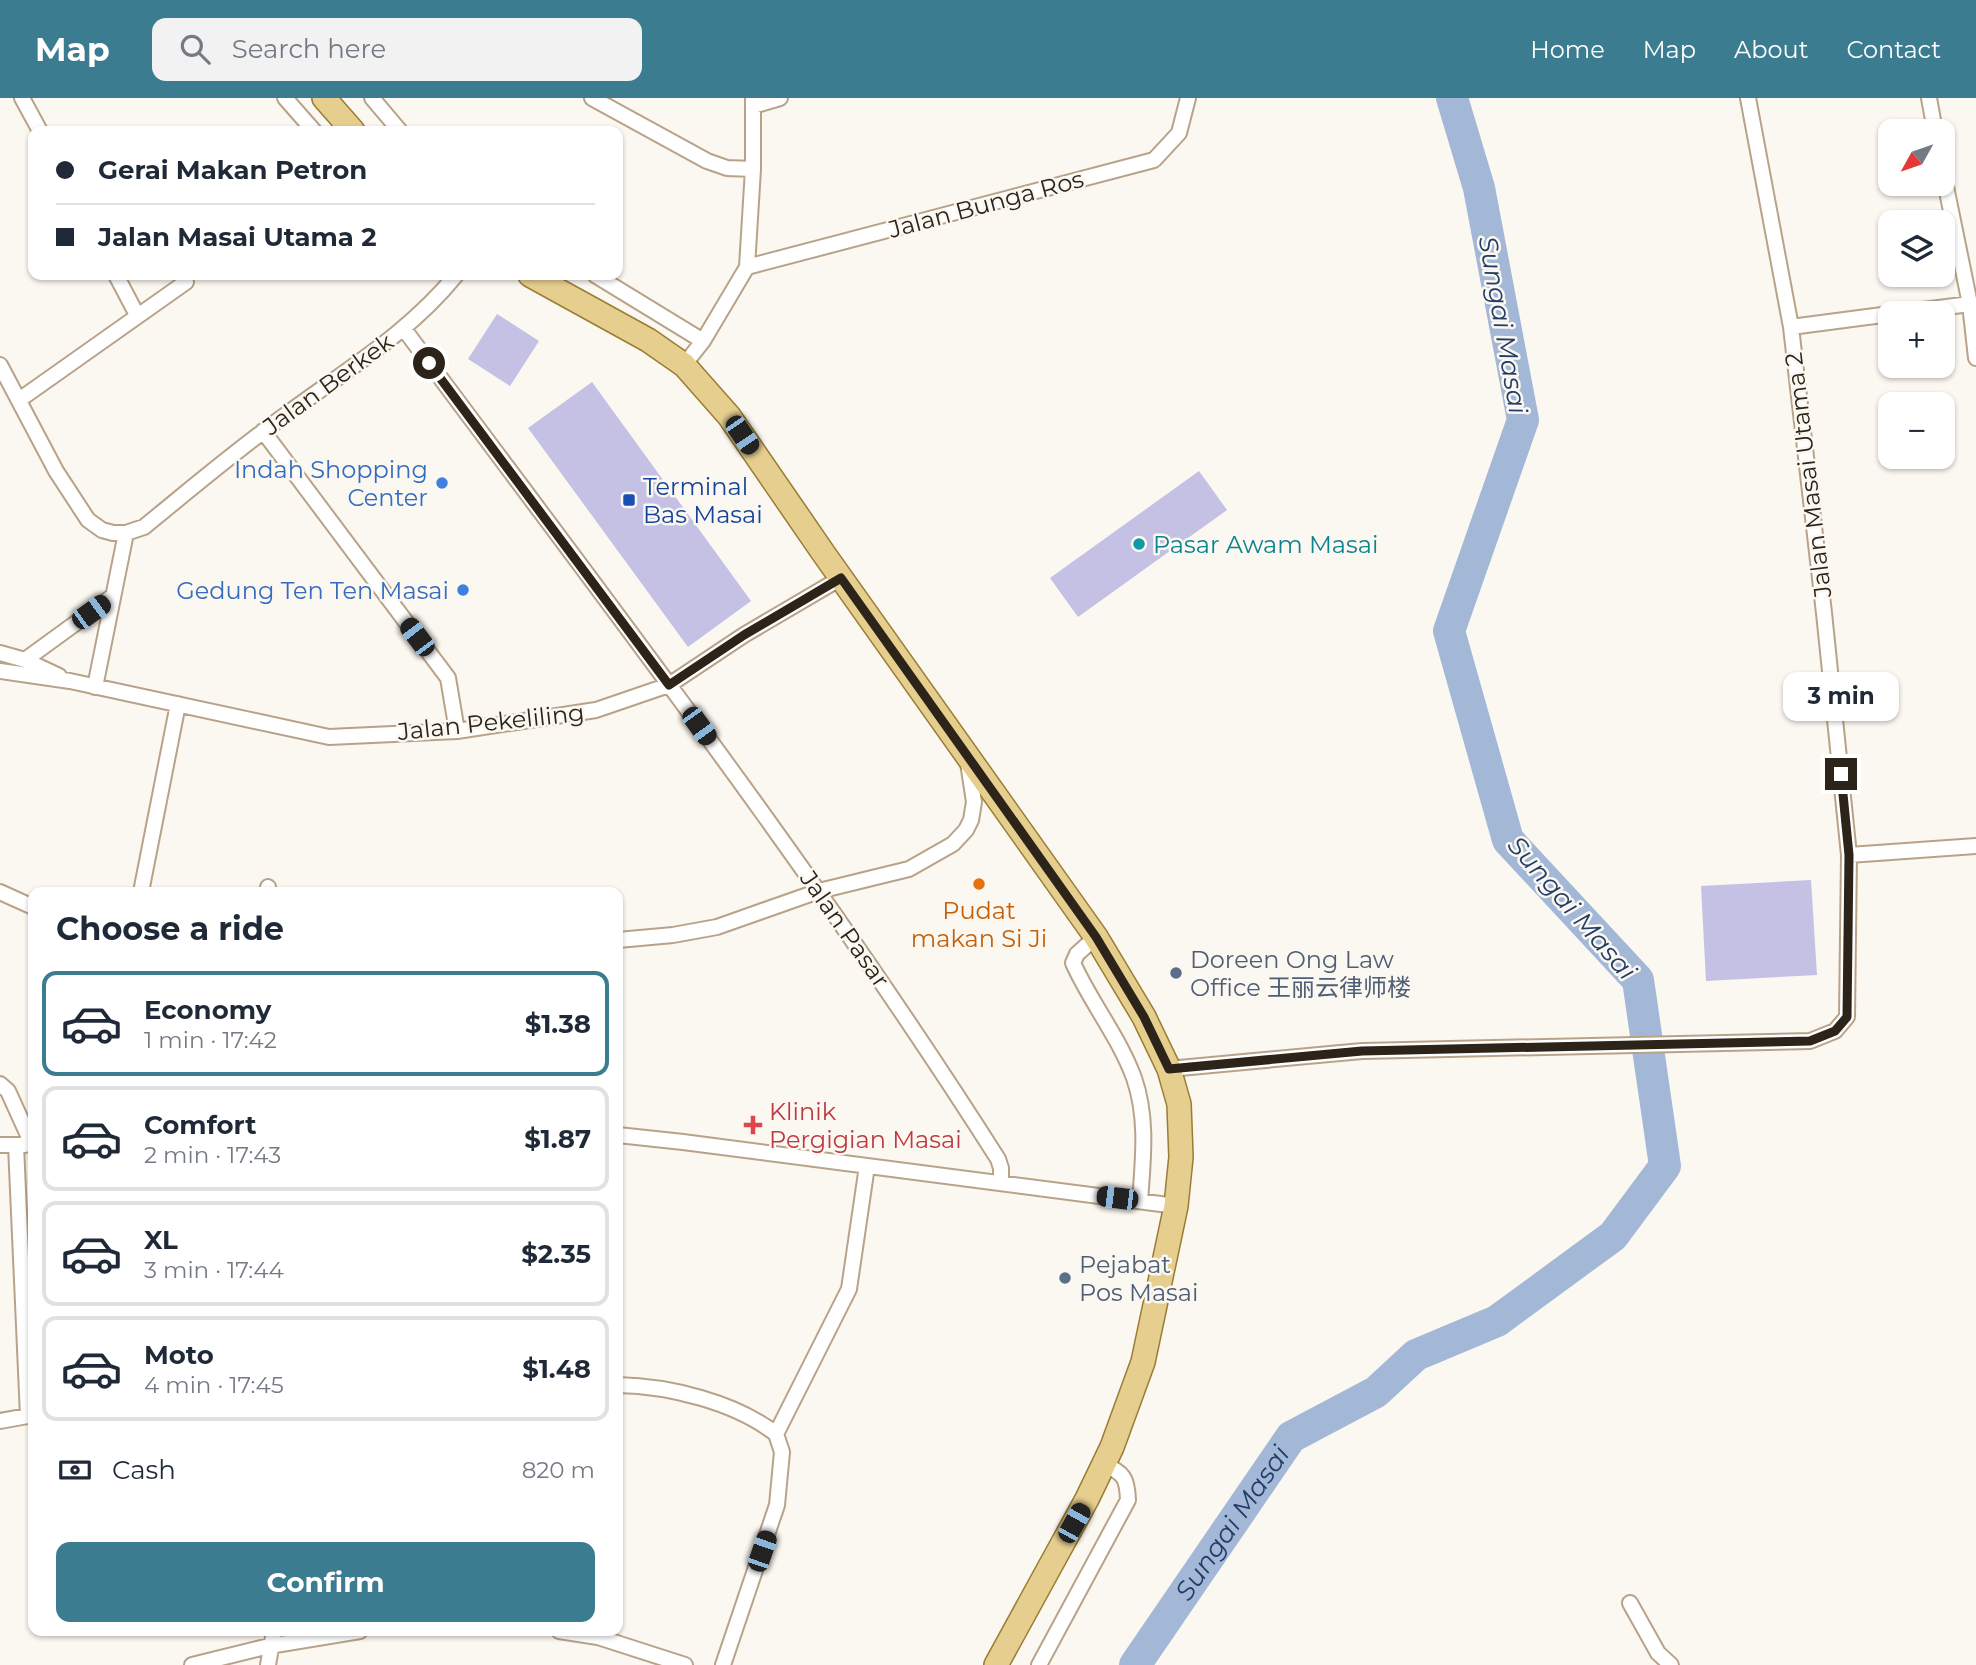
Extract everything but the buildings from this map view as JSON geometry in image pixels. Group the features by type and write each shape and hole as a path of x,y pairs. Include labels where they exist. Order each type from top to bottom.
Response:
{"main road":[{"path":"324,98 349,126"},
{"path":"539,280 648,340 684,365 729,416 1096,937 1144,1017 1169,1069 1179,1104 1181,1157 1176,1206 1143,1362 1104,1464 996,1665"}],"street":[{"path":"23,98 37,126"},
{"path":"285,98 310,126"},
{"path":"372,98 396,126"},
{"path":"592,98 707,161 727,168 753,169"},
{"path":"684,365 703,341 747,267 753,169 753,102 780,98"},
{"name":"Jalan Bunga Ros","path":"747,267 1154,160 1179,133 1188,98"},
{"name":"Jalan Masai Utama 2","path":"1169,1069 1362,1051 1810,1041 1835,1031 1847,1017 1849,855 1791,327 1748,98"},
{"path":"1929,98 1933,119"},
{"path":"1948,196 1970,304 1976,358"},
{"path":"119,280 138,315"},
{"name":"Jalan Berkek","path":"126,533 144,527 264,431 404,328 440,295 452,280"},
{"path":"603,280 703,341"},
{"path":"19,400 186,282"},
{"path":"1955,306 1970,304"},
{"path":"1791,327 1878,316"},
{"name":"Jalan Pasar","path":"404,328 819,891 922,1040 998,1158 1001,1183"},
{"path":"0,365 56,471 89,520 102,530 126,533 95,687"},
{"path":"264,431 448,678 457,731"},
{"name":"Jalan Pekeliling","path":"0,671 70,681 329,737 457,731 596,710 669,685 744,635 841,578"},
{"path":"25,660 113,596"},
{"name":"Jalan Pekeliling","path":"0,653 25,660 70,681"},
{"path":"143,887 178,704"},
{"path":"623,940 673,935 717,927 819,891 909,869 961,837 973,811 967,754"},
{"path":"1849,855 1976,846"},
{"path":"0,892 28,905"},
{"path":"1096,937 1077,954 1073,964 1125,1056 1134,1080 1143,1124 1140,1201"},
{"path":"0,1084 8,1091 28,1135"},
{"path":"623,1136 1176,1206"},
{"path":"0,1145 28,1144"},
{"path":"16,1145 28,1376"},
{"path":"776,1434 834,1324 849,1289 867,1166"},
{"path":"623,1385 710,1400 765,1425 776,1434 782,1452 777,1505 723,1665"},
{"path":"0,1421 28,1415"},
{"path":"1039,1665 1128,1500 1127,1483 1120,1472 1104,1464"},
{"path":"1630,1603 1658,1653 1671,1665"},
{"path":"268,1665 272,1636"},
{"path":"192,1665 269,1646 330,1636"},
{"path":"597,1636 685,1665"}],"waterway":[{"name":"Sungai Masai","path":"1135,1665 1291,1437 1376,1392 1416,1355 1497,1321 1613,1236 1665,1166 1638,980 1508,840 1449,631 1523,420 1479,188 1452,98"}],"place":[{"name":"Indah Shopping Center","path":"442,483"},
{"name":"Terminal Bas Masai","path":"629,500"},
{"name":"Pasar Awam Masai","path":"1139,544"},
{"name":"Gedung Ten Ten Masai","path":"463,590"},
{"name":"Pudat makan Si Ji","path":"979,884"},
{"name":"Doreen Ong Law Office 王丽云律师楼","path":"1176,973"},
{"name":"Klinik Pergigian Masai","path":"753,1125"},
{"name":"Pejabat Pos Masai","path":"1065,1278"}],"route":[{"path":"429,363 669,685 744,635 841,578 1096,937 1144,1017 1169,1069 1362,1051 1810,1041 1835,1031 1847,1017 1849,855 1841,774"}]}
